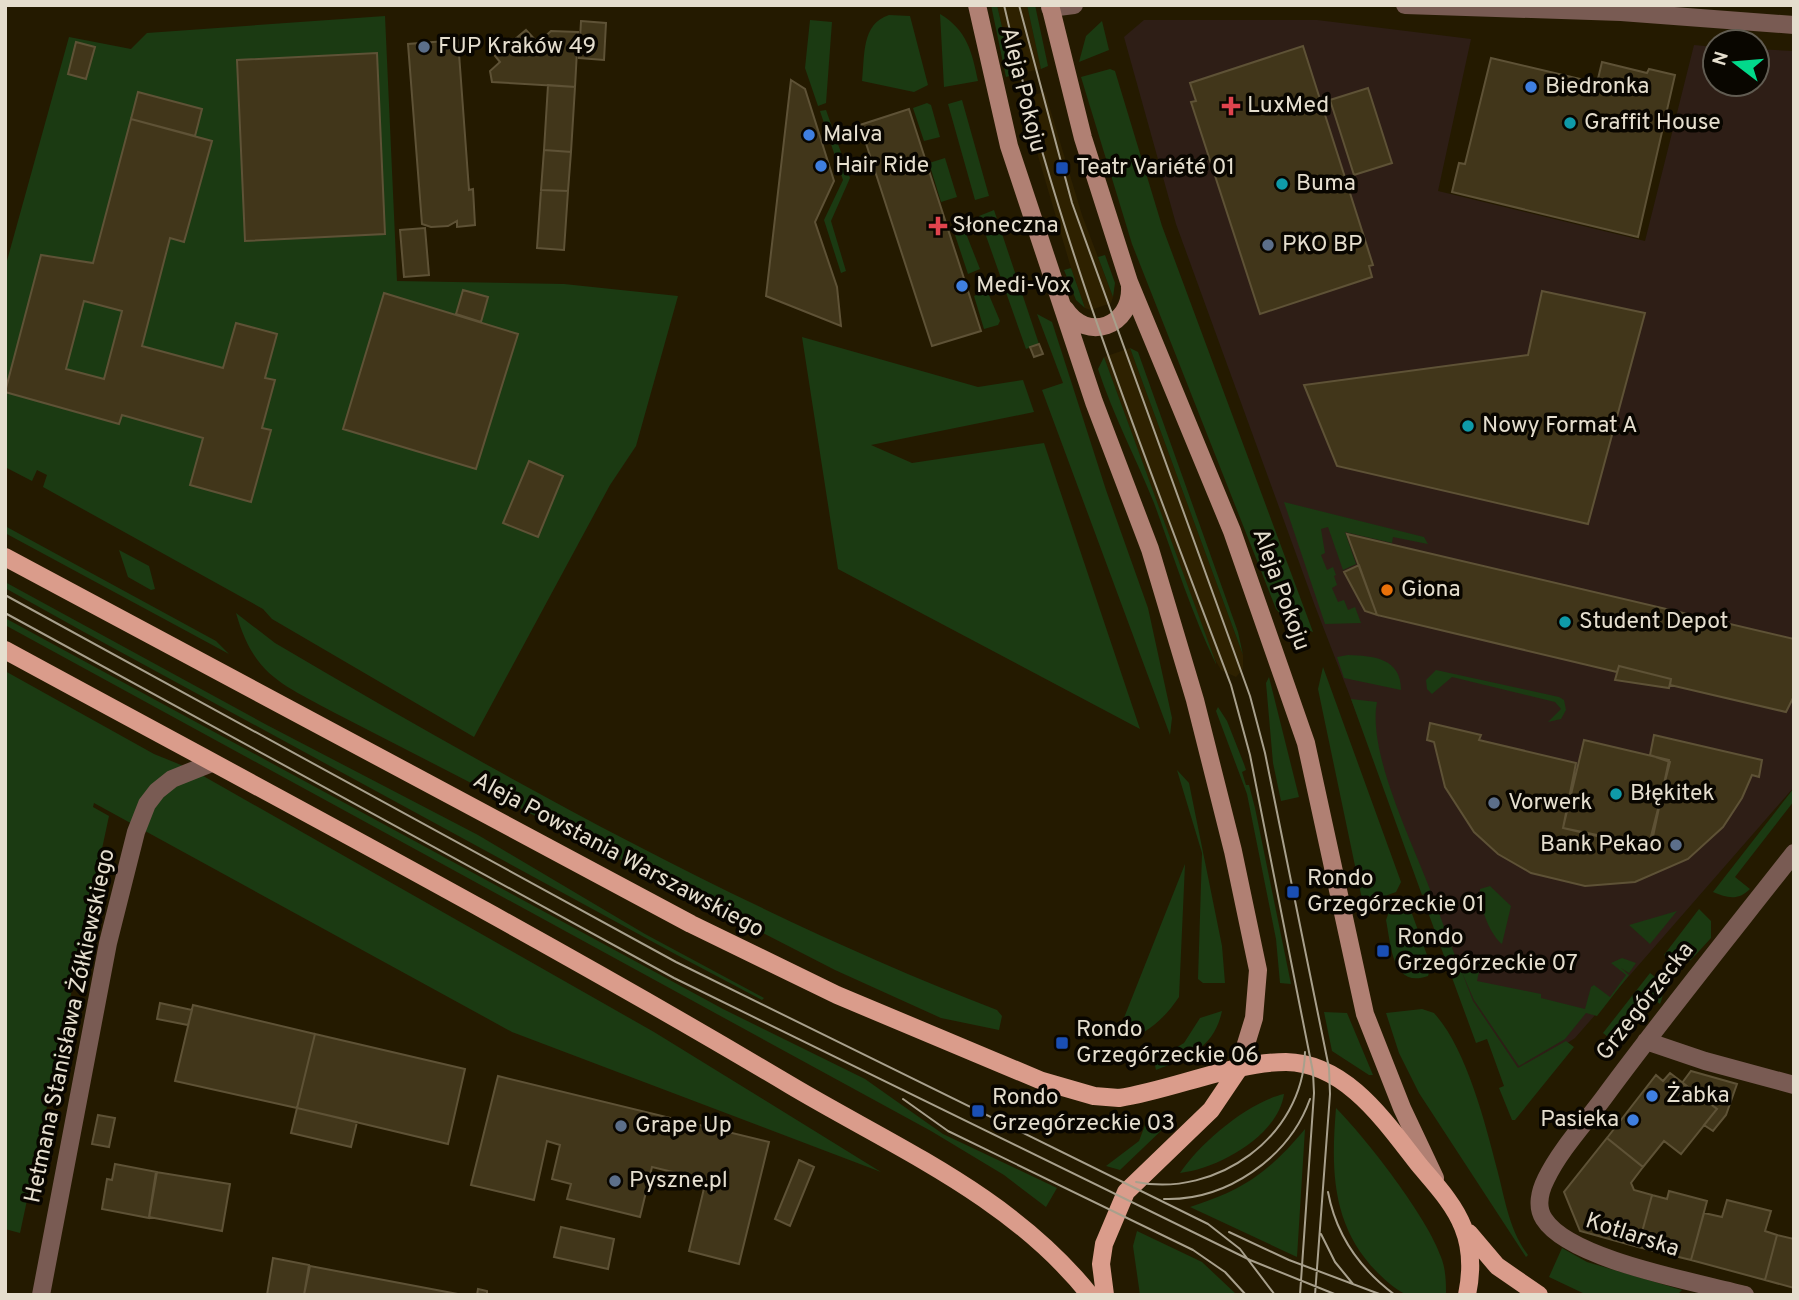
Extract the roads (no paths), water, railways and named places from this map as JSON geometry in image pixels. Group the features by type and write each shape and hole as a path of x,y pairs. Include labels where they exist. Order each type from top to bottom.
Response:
{"main road":[{"name":"Aleja Pokoju","path":"977,5 1009,146 1094,402 1150,549 1182,655 1252,935 1258,970 1258,995 1248,1044 1238,1070"},
{"name":"Aleja Pokoju","path":"1050,7 1083,138 1129,282 1232,531 1280,663 1316,783 1365,1014 1402,1108 1445,1196"},
{"path":"1062,303 1069,314 1082,324 1094,328 1109,326 1126,312 1130,298 1129,282"},
{"name":"Aleja Powstania Warszawskiego","path":"5,557 691,924 837,995 1055,1086 1107,1098 1158,1091 1238,1070 1287,1062 1329,1074 1360,1096 1378,1115 1445,1196 1462,1224"},
{"path":"5,650 676,1017 955,1178 1041,1240 1090,1295"},
{"path":"1105,1295 1101,1264 1104,1244 1118,1206 1129,1188 1211,1110 1238,1070"},
{"path":"1462,1224 1470,1249 1467,1295"},
{"path":"1462,1224 1485,1256 1539,1295"}],"street":[{"path":"1050,7 1074,5"},
{"path":"1405,5 1621,12 1794,25"},
{"name":"Hetmana Stanisława Żółkiewskiego","path":"41,1295 108,943 136,832 147,804 157,791 172,779 212,763"},
{"name":"Grzegórzecka","path":"1543,1186 1570,1144 1646,1041 1794,853"},
{"path":"1646,1041 1705,1061 1794,1085"},
{"name":"Kotlarska","path":"1543,1186 1539,1200 1543,1217 1552,1229 1576,1245 1597,1255 1745,1295"}],"tram line":[{"path":"1004,5 1050,178 1077,264 1136,433 1231,685 1250,755 1313,1072 1314,1093 1300,1295"},
{"path":"1019,5 1072,203 1250,696 1265,753 1329,1068 1330,1094 1315,1295"},
{"path":"5,595 676,962 1208,1224 1240,1249 1275,1295"},
{"path":"5,613 674,978 1250,1260 1337,1295"},
{"path":"1136,1182 1166,1184 1196,1180 1224,1170 1250,1155 1272,1135 1289,1110 1300,1083 1305,1052"},
{"path":"903,1099 948,1131 1193,1250 1225,1272 1246,1295"},
{"path":"1164,1199 1210,1193 1252,1172 1287,1140 1310,1099"},
{"path":"1328,1192 1337,1223 1351,1250 1371,1274 1395,1295"},
{"path":"1229,1232 1289,1260 1382,1295"},
{"path":"1321,1234 1335,1262 1353,1284"}],"place":[{"name":"FUP Kraków 49","path":"424,47"},
{"name":"Biedronka","path":"1531,87"},
{"name":"LuxMed","path":"1231,106"},
{"name":"Graffit House","path":"1570,123"},
{"name":"Malva","path":"809,135"},
{"name":"Hair Ride","path":"821,166"},
{"name":"Teatr Variété 01","path":"1062,168"},
{"name":"Buma","path":"1282,184"},
{"name":"Słoneczna","path":"938,226"},
{"name":"PKO BP","path":"1268,245"},
{"name":"Medi-Vox","path":"962,286"},
{"name":"Nowy Format A","path":"1468,426"},
{"name":"Giona","path":"1387,590"},
{"name":"Student Depot","path":"1565,622"},
{"name":"Błękitek","path":"1616,794"},
{"name":"Vorwerk","path":"1494,803"},
{"name":"Bank Pekao","path":"1676,845"},
{"name":"Rondo Grzegórzeckie 01","path":"1293,892"},
{"name":"Rondo Grzegórzeckie 07","path":"1383,951"},
{"name":"Rondo Grzegórzeckie 06","path":"1062,1043"},
{"name":"Żabka","path":"1652,1096"},
{"name":"Rondo Grzegórzeckie 03","path":"978,1111"},
{"name":"Pasieka","path":"1633,1120"},
{"name":"Grape Up","path":"621,1126"},
{"name":"Pyszne.pl","path":"615,1181"}]}
